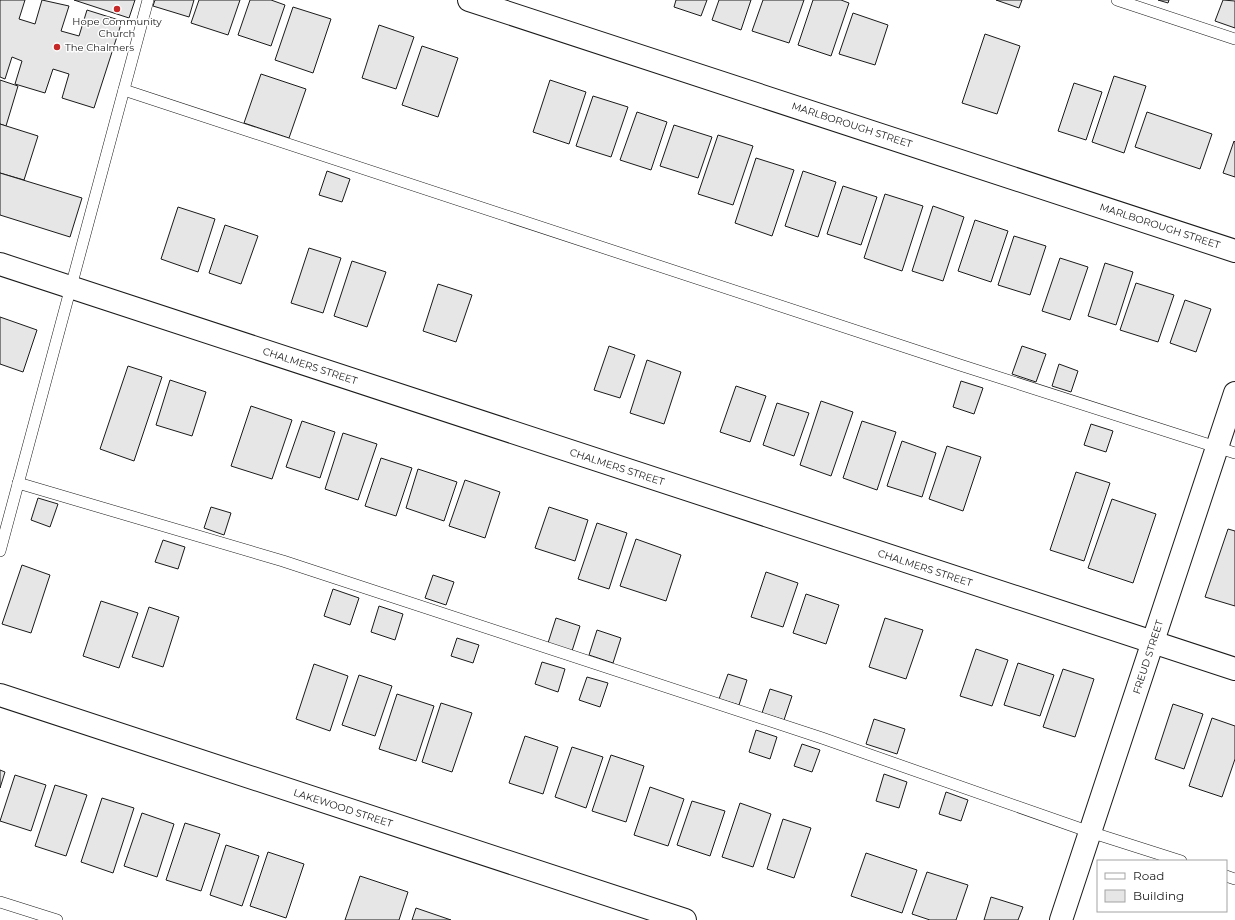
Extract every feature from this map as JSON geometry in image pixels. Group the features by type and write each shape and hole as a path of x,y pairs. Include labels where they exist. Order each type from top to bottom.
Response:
{"street":[{"name":"MARLBOROUGH STREET","path":"469,0 1235,251"},
{"name":"CHALMERS STREET","path":"0,264 1235,669"},
{"name":"FREUD STREET","path":"1061,920 1153,643 1226,450 1235,394"},
{"name":"LAKEWOOD STREET","path":"0,695 685,920"}],"lane":[{"path":"0,551 148,0"},
{"path":"1117,0 1235,39"},
{"path":"124,90 960,365 1226,450"},
{"path":"18,483 283,561 822,738 1090,832 1178,860"},
{"path":"0,902 57,920"}],"building":[{"name":"The Chalmers","path":"0,0 25,0 19,19 35,24 42,0 69,6 61,31 79,36 87,10 122,21 94,108 62,98 69,74 53,69 45,93 15,84 22,61 12,57 5,79 0,77"},
{"name":"Hope Community Church","path":"74,0 135,0 129,18"},
{"path":"155,0 194,0 189,17 153,6"},
{"path":"199,0 240,0 228,35 191,23"},
{"path":"250,0 271,0 285,5 271,46 238,35"},
{"path":"676,0 707,0 701,16 674,7"},
{"path":"719,0 751,0 741,30 712,20"},
{"path":"763,0 804,0 789,43 752,31"},
{"path":"813,0 841,0 849,3 831,56 798,45"},
{"path":"996,0 1022,0 1019,8"},
{"path":"1158,0 1169,0 1168,3"},
{"path":"1223,0 1235,1 1235,28 1215,21"},
{"path":"293,7 331,19 313,73 275,60"},
{"path":"853,13 888,25 875,65 839,54"},
{"path":"379,25 414,37 396,89 362,78"},
{"path":"985,34 1020,46 997,114 962,103"},
{"path":"422,46 458,58 438,117 402,105"},
{"path":"261,74 306,89 289,138 244,123"},
{"path":"1114,76 1146,86 1124,153 1092,142"},
{"path":"0,80 18,86 6,126 0,124"},
{"path":"550,80 586,92 569,144 533,132"},
{"path":"1074,83 1102,92 1086,140 1058,131"},
{"path":"593,96 628,107 611,157 576,146"},
{"path":"637,112 667,122 651,170 620,160"},
{"path":"1147,112 1212,134 1200,169 1135,147"},
{"path":"0,124 38,136 24,180 0,173"},
{"path":"674,125 712,137 698,178 660,166"},
{"path":"718,135 753,146 733,205 698,194"},
{"path":"1234,141 1235,142 1235,177 1223,173"},
{"path":"756,158 794,170 772,236 735,223"},
{"path":"327,171 350,179 342,202 319,195"},
{"path":"803,171 836,182 818,237 785,226"},
{"path":"0,173 82,198 70,237 0,215"},
{"path":"843,186 877,197 861,245 827,234"},
{"path":"885,194 923,206 902,271 864,258"},
{"path":"933,206 964,217 943,281 912,271"},
{"path":"178,207 215,219 198,272 161,259"},
{"path":"975,220 1008,231 991,282 958,271"},
{"path":"225,225 258,236 241,284 209,273"},
{"path":"1014,236 1046,246 1030,295 998,285"},
{"path":"309,248 341,258 323,313 291,303"},
{"path":"1060,258 1088,267 1070,320 1042,311"},
{"path":"352,261 386,272 367,327 334,316"},
{"path":"1105,263 1133,272 1116,325 1088,316"},
{"path":"1136,283 1174,295 1158,342 1120,330"},
{"path":"438,284 472,295 456,342 423,331"},
{"path":"1185,300 1211,309 1196,352 1170,343"},
{"path":"0,317 37,330 23,372 0,364"},
{"path":"609,346 635,355 620,398 594,390"},
{"path":"1022,346 1046,354 1036,382 1012,374"},
{"path":"647,360 681,372 664,424 630,413"},
{"path":"1059,364 1078,371 1071,392 1052,386"},
{"path":"128,366 162,377 134,461 100,449"},
{"path":"170,380 206,392 192,436 156,425"},
{"path":"961,381 983,388 974,414 953,407"},
{"path":"736,386 766,396 750,442 720,432"},
{"path":"821,401 853,412 831,476 800,465"},
{"path":"777,403 809,413 794,456 763,445"},
{"path":"251,406 292,420 272,479 231,466"},
{"path":"302,421 335,432 320,478 286,467"},
{"path":"862,421 896,432 877,490 843,478"},
{"path":"1091,424 1113,431 1106,452 1084,445"},
{"path":"343,433 377,444 358,500 325,489"},
{"path":"902,441 936,453 922,497 887,486"},
{"path":"947,446 981,457 963,511 929,499"},
{"path":"381,458 412,468 396,516 365,506"},
{"path":"418,469 457,482 444,521 406,508"},
{"path":"1076,472 1110,483 1084,561 1050,550"},
{"path":"465,480 500,492 485,538 449,526"},
{"path":"38,498 58,504 50,527 31,520"},
{"path":"1112,499 1156,514 1133,583 1088,568"},
{"path":"211,507 231,513 224,535 204,528"},
{"path":"549,507 588,520 575,561 535,548"},
{"path":"597,523 627,533 609,589 578,579"},
{"path":"1228,529 1235,531 1235,606 1205,597"},
{"path":"636,539 681,555 666,601 620,586"},
{"path":"163,540 185,547 178,569 155,562"},
{"path":"22,565 50,575 31,633 2,624"},
{"path":"766,572 798,583 783,627 751,617"},
{"path":"433,575 454,582 446,605 425,598"},
{"path":"333,589 359,598 350,625 324,616"},
{"path":"806,594 839,605 826,644 793,633"},
{"path":"101,601 138,613 119,668 83,656"},
{"path":"379,606 403,614 395,640 371,632"},
{"path":"149,607 179,617 163,667 132,657"},
{"path":"556,618 580,626 572,651 548,643"},
{"path":"885,618 923,630 906,679 869,667"},
{"path":"597,630 621,638 613,663 589,655"},
{"path":"457,638 479,645 473,663 451,656"},
{"path":"976,649 1008,660 992,706 960,696"},
{"path":"542,662 565,669 558,692 535,684"},
{"path":"1018,663 1054,675 1040,716 1004,705"},
{"path":"314,664 348,676 330,731 296,719"},
{"path":"1063,669 1094,679 1075,737 1043,727"},
{"path":"728,674 747,680 739,705 719,699"},
{"path":"359,675 392,686 375,736 342,725"},
{"path":"587,677 608,683 600,707 579,700"},
{"path":"770,689 792,696 784,720 762,713"},
{"path":"397,694 434,706 416,761 379,749"},
{"path":"441,703 472,713 452,772 422,762"},
{"path":"1173,704 1203,714 1184,769 1155,759"},
{"path":"1212,718 1235,726 1235,759 1222,797 1189,786"},
{"path":"874,719 905,729 897,754 866,744"},
{"path":"756,730 777,737 770,759 749,752"},
{"path":"525,736 558,747 543,794 509,783"},
{"path":"802,744 820,750 812,772 794,766"},
{"path":"572,747 603,757 586,808 555,797"},
{"path":"611,755 644,766 626,822 592,811"},
{"path":"0,770 5,772 0,788"},
{"path":"884,774 907,782 899,808 876,801"},
{"path":"15,775 46,785 31,831 0,821"},
{"path":"55,785 87,795 66,856 35,846"},
{"path":"650,787 684,799 668,846 634,835"},
{"path":"946,792 968,800 961,821 939,814"},
{"path":"102,798 134,808 113,873 81,862"},
{"path":"692,801 725,811 710,856 677,845"},
{"path":"740,803 771,814 753,867 722,857"},
{"path":"142,813 174,824 157,877 124,866"},
{"path":"783,819 811,828 794,878 767,869"},
{"path":"185,823 220,834 201,891 166,880"},
{"path":"226,845 259,856 242,906 210,895"},
{"path":"268,852 304,864 286,918 250,906"},
{"path":"866,853 917,870 902,913 851,896"},
{"path":"927,872 968,885 956,920 930,920 912,914"},
{"path":"360,876 408,892 399,920 345,920"},
{"path":"991,897 1023,907 1018,920 984,920"},
{"path":"416,908 451,920 412,920"}],"place":[{"name":"Hope Community Church","path":"117,9"},
{"name":"The Chalmers","path":"57,47"}]}
